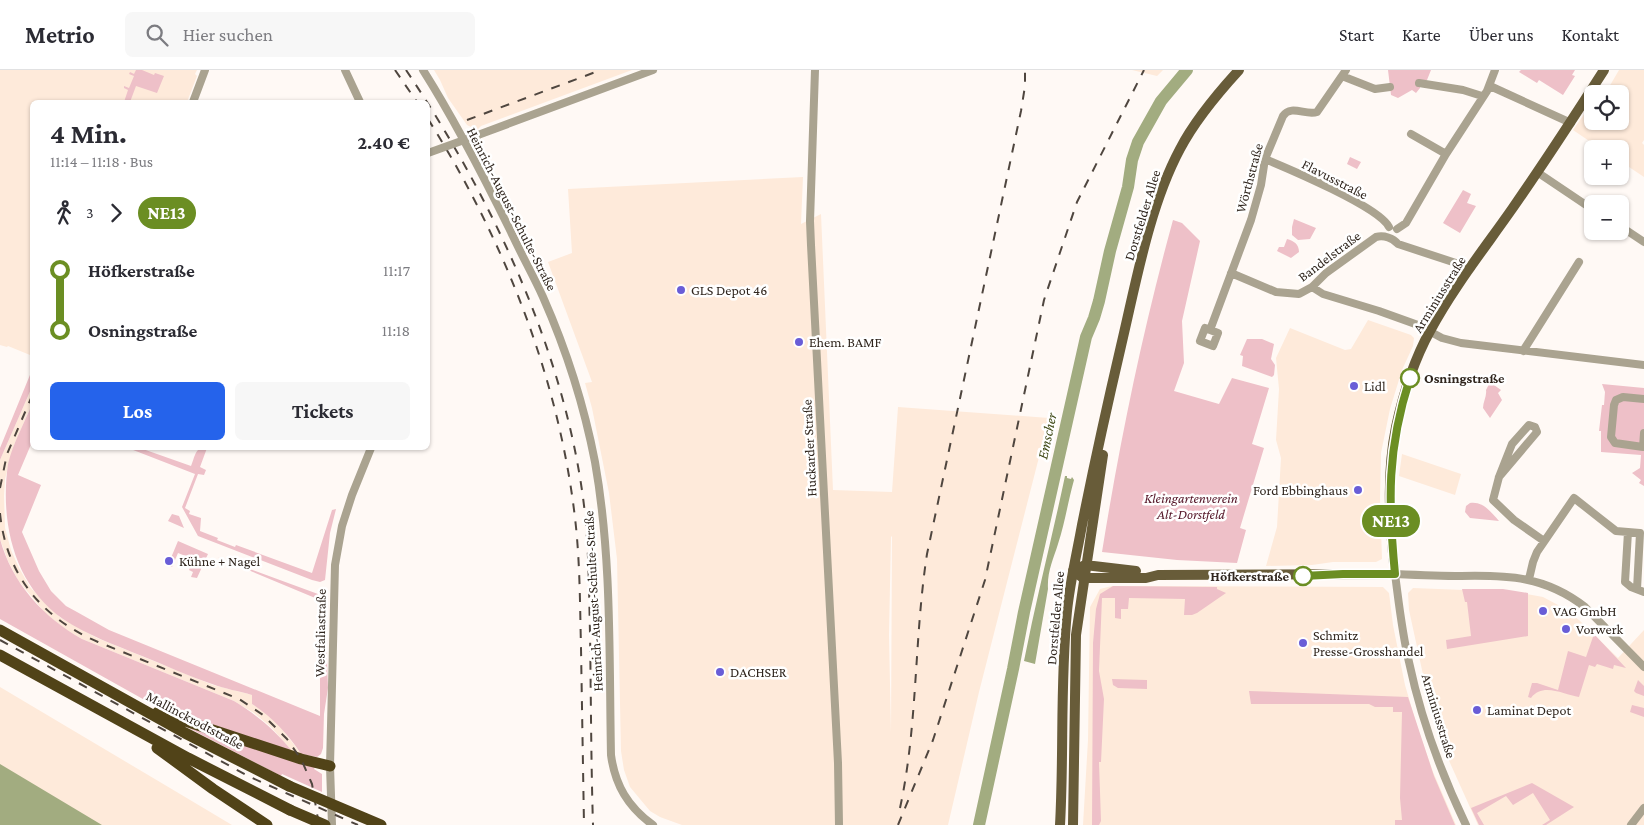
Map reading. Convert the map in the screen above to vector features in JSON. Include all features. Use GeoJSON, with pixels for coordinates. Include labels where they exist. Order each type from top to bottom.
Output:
{"type":"FeatureCollection","features":[{"type":"Feature","properties":{"kind":"highway","name":"Mallinckrodtstraße"},"geometry":{"type":"LineString","coordinates":[[0,630],[237,760],[289,786],[381,825]]}},
{"type":"Feature","properties":{"kind":"highway"},"geometry":{"type":"LineString","coordinates":[[0,655],[219,775],[325,825]]}},
{"type":"Feature","properties":{"kind":"highway"},"geometry":{"type":"LineString","coordinates":[[132,704],[300,759],[330,766]]}},
{"type":"Feature","properties":{"kind":"highway"},"geometry":{"type":"LineString","coordinates":[[121,722],[213,789],[268,825]]}},
{"type":"Feature","properties":{"kind":"main road","name":"Dorstfelder Allee"},"geometry":{"type":"LineString","coordinates":[[1060,825],[1065,640],[1073,570],[1140,265],[1152,218],[1164,184],[1180,149],[1204,112],[1239,70]]}},
{"type":"Feature","properties":{"kind":"main road","name":"Arminiusstraße"},"geometry":{"type":"LineString","coordinates":[[1395,574],[1390,501],[1394,441],[1406,392],[1419,354],[1430,331],[1471,268],[1571,123],[1604,70]]}},
{"type":"Feature","properties":{"kind":"main road","name":"Dorstfelder Allee"},"geometry":{"type":"LineString","coordinates":[[1072,825],[1075,758],[1074,658],[1078,610],[1112,387]]}},
{"type":"Feature","properties":{"kind":"main road"},"geometry":{"type":"LineString","coordinates":[[1073,570],[1086,565],[1148,572],[1158,576]]}},
{"type":"Feature","properties":{"kind":"main road"},"geometry":{"type":"LineString","coordinates":[[1073,570],[1083,578],[1395,574]]}},
{"type":"Feature","properties":{"kind":"street"},"geometry":{"type":"LineString","coordinates":[[194,100],[205,70]]}},
{"type":"Feature","properties":{"kind":"street"},"geometry":{"type":"LineString","coordinates":[[345,70],[359,100]]}},
{"type":"Feature","properties":{"kind":"street","name":"Heinrich-August-Schulte-Straße"},"geometry":{"type":"LineString","coordinates":[[423,70],[469,149],[543,296],[574,381],[586,422],[603,521],[608,584],[611,755],[614,772],[628,802],[640,816],[652,825]]}},
{"type":"Feature","properties":{"kind":"street"},"geometry":{"type":"LineString","coordinates":[[430,152],[653,70]]}},
{"type":"Feature","properties":{"kind":"street","name":"Huckarder Straße"},"geometry":{"type":"LineString","coordinates":[[815,70],[810,221],[838,763],[839,825]]}},
{"type":"Feature","properties":{"kind":"street"},"geometry":{"type":"LineString","coordinates":[[1471,268],[1398,244],[1385,231],[1406,223],[1446,154],[1490,86],[1495,70]]}},
{"type":"Feature","properties":{"kind":"street"},"geometry":{"type":"LineString","coordinates":[[1344,73],[1375,89],[1390,87]]}},
{"type":"Feature","properties":{"kind":"street","name":"Wörthstraße"},"geometry":{"type":"LineString","coordinates":[[1210,330],[1251,220],[1261,185],[1265,159],[1285,112],[1293,110],[1312,114],[1317,112],[1344,73]]}},
{"type":"Feature","properties":{"kind":"street"},"geometry":{"type":"LineString","coordinates":[[1419,83],[1463,90],[1482,96]]}},
{"type":"Feature","properties":{"kind":"street"},"geometry":{"type":"LineString","coordinates":[[1490,86],[1571,123]]}},
{"type":"Feature","properties":{"kind":"street"},"geometry":{"type":"LineString","coordinates":[[1411,134],[1446,154]]}},
{"type":"Feature","properties":{"kind":"street","name":"Flavusstraße"},"geometry":{"type":"LineString","coordinates":[[1265,159],[1349,198],[1384,220],[1393,228]]}},
{"type":"Feature","properties":{"kind":"street"},"geometry":{"type":"LineString","coordinates":[[1538,172],[1584,204]]}},
{"type":"Feature","properties":{"kind":"street"},"geometry":{"type":"LineString","coordinates":[[1390,238],[1398,235],[1393,228]]}},
{"type":"Feature","properties":{"kind":"street"},"geometry":{"type":"LineString","coordinates":[[1629,232],[1644,242]]}},
{"type":"Feature","properties":{"kind":"street","name":"Bandelstraße"},"geometry":{"type":"LineString","coordinates":[[1231,272],[1276,292],[1299,294],[1312,287],[1326,273],[1376,237],[1390,238]]}},
{"type":"Feature","properties":{"kind":"street"},"geometry":{"type":"LineString","coordinates":[[1523,351],[1579,262]]}},
{"type":"Feature","properties":{"kind":"street"},"geometry":{"type":"LineString","coordinates":[[1312,287],[1323,294],[1379,311],[1430,331],[1442,338],[1461,343],[1644,365]]}},
{"type":"Feature","properties":{"kind":"street"},"geometry":{"type":"LineString","coordinates":[[1644,399],[1623,397],[1616,400],[1611,437],[1615,443],[1643,447],[1644,433]]}},
{"type":"Feature","properties":{"kind":"street"},"geometry":{"type":"LineString","coordinates":[[1499,477],[1537,432],[1536,427],[1529,425],[1512,444],[1499,477],[1493,500],[1514,520],[1544,541]]}},
{"type":"Feature","properties":{"kind":"street","name":"Westfaliastraße"},"geometry":{"type":"LineString","coordinates":[[332,825],[330,766],[335,565],[342,526],[352,494],[370,450]]}},
{"type":"Feature","properties":{"kind":"street"},"geometry":{"type":"LineString","coordinates":[[1529,579],[1532,562],[1537,552],[1574,498],[1616,531],[1628,532],[1640,533],[1640,591],[1625,582],[1628,532]]}},
{"type":"Feature","properties":{"kind":"street"},"geometry":{"type":"LineString","coordinates":[[1395,574],[1490,575],[1529,579],[1546,584],[1574,599],[1594,615],[1644,667]]}},
{"type":"Feature","properties":{"kind":"street","name":"Arminiusstraße"},"geometry":{"type":"LineString","coordinates":[[1395,574],[1403,633],[1416,692],[1441,768],[1466,825]]}},
{"type":"Feature","properties":{"kind":"street"},"geometry":{"type":"LineString","coordinates":[[1631,825],[1644,808]]}},
{"type":"Feature","properties":{"kind":"shaded area"},"geometry":{"type":"Polygon","coordinates":[[[0,70],[197,70],[195,74],[197,76],[188,100],[30,100],[30,355],[8,346],[0,345],[0,70]]]}},
{"type":"Feature","properties":{"kind":"shaded area"},"geometry":{"type":"Polygon","coordinates":[[[434,70],[632,70],[481,126],[477,130],[467,125],[448,98],[434,70]]]}},
{"type":"Feature","properties":{"kind":"shaded area"},"geometry":{"type":"Polygon","coordinates":[[[1132,70],[1163,70],[1157,76],[1132,70]]]}},
{"type":"Feature","properties":{"kind":"shaded area"},"geometry":{"type":"Polygon","coordinates":[[[1619,70],[1644,70],[1644,140],[1642,143],[1644,145],[1644,177],[1629,167],[1629,140],[1588,140],[1573,130],[1584,114],[1584,130],[1629,130],[1629,120],[1632,122],[1629,120],[1629,85],[1610,85],[1619,70]]]}},
{"type":"Feature","properties":{"kind":"shaded area"},"geometry":{"type":"Polygon","coordinates":[[[803,177],[801,224],[821,214],[833,490],[892,492],[898,407],[1049,418],[979,692],[948,825],[682,825],[650,811],[630,787],[624,770],[621,751],[617,559],[609,493],[592,408],[585,383],[592,382],[548,262],[572,253],[568,189],[803,177]],[[892,537],[889,635],[891,733],[892,537]]]}},
{"type":"Feature","properties":{"kind":"shaded area"},"geometry":{"type":"Polygon","coordinates":[[[1368,320],[1411,335],[1414,338],[1413,346],[1402,370],[1390,409],[1381,453],[1382,559],[1376,562],[1333,562],[1312,565],[1266,566],[1277,527],[1281,458],[1276,440],[1279,389],[1276,358],[1290,328],[1345,350],[1351,349],[1368,320]]]}},
{"type":"Feature","properties":{"kind":"shaded area"},"geometry":{"type":"Polygon","coordinates":[[[30,392],[30,409],[14,445],[5,479],[4,496],[5,528],[11,550],[30,587],[61,618],[97,638],[213,685],[253,695],[252,704],[265,712],[280,726],[301,754],[292,751],[271,727],[254,713],[234,701],[82,639],[68,631],[45,613],[18,580],[8,561],[0,539],[0,460],[30,392]]]}},
{"type":"Feature","properties":{"kind":"shaded area"},"geometry":{"type":"Polygon","coordinates":[[[1402,454],[1461,474],[1455,495],[1399,476],[1402,454]]]}},
{"type":"Feature","properties":{"kind":"shaded area"},"geometry":{"type":"Polygon","coordinates":[[[1065,476],[1071,479],[1072,477],[1074,480],[1063,528],[1049,572],[1048,589],[1035,664],[1024,661],[1065,476]]]}},
{"type":"Feature","properties":{"kind":"shaded area"},"geometry":{"type":"Polygon","coordinates":[[[1112,586],[1383,587],[1389,593],[1393,625],[1405,685],[1417,726],[1433,772],[1456,825],[1083,825],[1088,740],[1090,607],[1100,589],[1112,586]]]}},
{"type":"Feature","properties":{"kind":"shaded area"},"geometry":{"type":"Polygon","coordinates":[[[1413,588],[1515,592],[1543,597],[1579,620],[1618,658],[1644,630],[1644,825],[1478,825],[1446,754],[1427,693],[1409,610],[1408,593],[1413,588]]]}},
{"type":"Feature","properties":{"kind":"shaded area"},"geometry":{"type":"Polygon","coordinates":[[[0,687],[170,788],[232,825],[0,825],[0,687]]]}},
{"type":"Feature","properties":{"kind":"shaded area"},"geometry":{"type":"Polygon","coordinates":[[[0,764],[102,825],[0,825],[0,764]]]}},
{"type":"Feature","properties":{"kind":"green space"},"geometry":{"type":"Polygon","coordinates":[[[136,70],[142,70],[154,75],[155,73],[164,76],[157,93],[136,86],[131,100],[125,100],[128,90],[124,86],[129,88],[134,76],[129,74],[130,72],[134,74],[136,70]]]}},
{"type":"Feature","properties":{"kind":"green space"},"geometry":{"type":"Polygon","coordinates":[[[1388,70],[1431,70],[1427,80],[1420,80],[1420,88],[1416,93],[1412,90],[1398,98],[1391,95],[1388,70]]]}},
{"type":"Feature","properties":{"kind":"green space"},"geometry":{"type":"Polygon","coordinates":[[[1521,70],[1575,70],[1572,75],[1575,76],[1563,95],[1539,80],[1537,83],[1519,72],[1521,70]]]}},
{"type":"Feature","properties":{"kind":"green space"},"geometry":{"type":"Polygon","coordinates":[[[1350,157],[1361,162],[1357,169],[1347,164],[1350,157]]]}},
{"type":"Feature","properties":{"kind":"green space"},"geometry":{"type":"Polygon","coordinates":[[[1463,190],[1471,194],[1467,203],[1476,206],[1460,233],[1443,223],[1463,190]]]}},
{"type":"Feature","properties":{"kind":"green space"},"geometry":{"type":"Polygon","coordinates":[[[1294,219],[1316,228],[1310,239],[1298,240],[1292,235],[1294,219]]]}},
{"type":"Feature","properties":{"kind":"green space","name":"Kleingartenverein Alt-Dorstfeld"},"geometry":{"type":"Polygon","coordinates":[[[1173,220],[1182,223],[1200,241],[1182,321],[1184,363],[1174,391],[1219,404],[1232,378],[1269,388],[1252,444],[1264,448],[1240,528],[1246,530],[1237,563],[1177,560],[1102,552],[1116,468],[1133,385],[1173,220]]]}},
{"type":"Feature","properties":{"kind":"green space"},"geometry":{"type":"Polygon","coordinates":[[[1287,239],[1296,243],[1299,249],[1299,252],[1291,258],[1277,251],[1279,247],[1284,247],[1287,239]]]}},
{"type":"Feature","properties":{"kind":"green space"},"geometry":{"type":"Polygon","coordinates":[[[1247,339],[1262,339],[1274,344],[1271,359],[1275,365],[1272,377],[1242,366],[1243,356],[1240,355],[1247,339]]]}},
{"type":"Feature","properties":{"kind":"green space"},"geometry":{"type":"Polygon","coordinates":[[[30,375],[30,392],[0,460],[0,448],[30,375]]]}},
{"type":"Feature","properties":{"kind":"green space"},"geometry":{"type":"Polygon","coordinates":[[[1489,384],[1501,390],[1498,393],[1502,400],[1490,418],[1483,408],[1489,384]]]}},
{"type":"Feature","properties":{"kind":"green space"},"geometry":{"type":"Polygon","coordinates":[[[1602,384],[1644,388],[1644,486],[1639,483],[1641,480],[1632,473],[1640,468],[1641,455],[1601,452],[1601,431],[1599,431],[1605,392],[1602,384]]]}},
{"type":"Feature","properties":{"kind":"green space"},"geometry":{"type":"Polygon","coordinates":[[[30,409],[30,447],[18,475],[41,485],[22,532],[39,571],[51,591],[66,606],[109,630],[320,716],[320,600],[217,557],[318,594],[317,597],[320,598],[321,596],[325,599],[328,688],[321,754],[317,757],[301,754],[279,726],[252,704],[252,695],[203,681],[111,644],[72,625],[46,605],[32,588],[22,570],[14,550],[9,529],[6,486],[8,464],[30,409]]]}},
{"type":"Feature","properties":{"kind":"green space"},"geometry":{"type":"Polygon","coordinates":[[[133,450],[146,450],[191,466],[198,450],[206,450],[200,467],[206,470],[204,475],[198,474],[185,508],[190,511],[189,514],[201,518],[200,531],[235,547],[236,545],[312,573],[332,510],[336,509],[330,533],[325,580],[320,582],[312,580],[198,536],[182,507],[195,474],[133,450]]]}},
{"type":"Feature","properties":{"kind":"green space"},"geometry":{"type":"Polygon","coordinates":[[[1470,503],[1483,505],[1499,521],[1470,518],[1465,512],[1466,506],[1470,503]]]}},
{"type":"Feature","properties":{"kind":"green space"},"geometry":{"type":"Polygon","coordinates":[[[172,514],[179,516],[184,528],[168,521],[172,514]]]}},
{"type":"Feature","properties":{"kind":"green space"},"geometry":{"type":"Polygon","coordinates":[[[0,539],[12,570],[21,584],[54,620],[82,639],[234,701],[265,723],[292,751],[173,713],[150,703],[0,619],[0,539]]]}},
{"type":"Feature","properties":{"kind":"green space"},"geometry":{"type":"Polygon","coordinates":[[[178,541],[208,554],[197,578],[191,577],[193,572],[189,570],[193,559],[178,553],[172,567],[168,565],[178,541]]]}},
{"type":"Feature","properties":{"kind":"green space"},"geometry":{"type":"Polygon","coordinates":[[[1113,586],[1217,587],[1217,589],[1226,593],[1192,615],[1184,615],[1185,599],[1129,598],[1128,609],[1121,609],[1121,619],[1115,618],[1115,598],[1102,598],[1099,671],[1104,699],[1101,762],[1099,762],[1101,821],[1099,825],[1092,825],[1093,643],[1096,609],[1100,594],[1113,586]]]}},
{"type":"Feature","properties":{"kind":"green space"},"geometry":{"type":"Polygon","coordinates":[[[1462,589],[1503,589],[1528,593],[1528,636],[1447,649],[1446,640],[1471,636],[1467,602],[1465,602],[1462,589]]]}},
{"type":"Feature","properties":{"kind":"green space"},"geometry":{"type":"Polygon","coordinates":[[[1594,634],[1626,668],[1614,665],[1613,669],[1597,664],[1595,667],[1589,665],[1579,697],[1548,690],[1536,693],[1531,698],[1528,697],[1532,683],[1558,690],[1568,651],[1586,657],[1594,634]]]}},
{"type":"Feature","properties":{"kind":"green space"},"geometry":{"type":"Polygon","coordinates":[[[1112,679],[1147,680],[1147,689],[1118,688],[1113,685],[1112,679]]]}},
{"type":"Feature","properties":{"kind":"green space"},"geometry":{"type":"Polygon","coordinates":[[[1638,680],[1644,686],[1644,696],[1634,691],[1638,680]]]}},
{"type":"Feature","properties":{"kind":"green space"},"geometry":{"type":"Polygon","coordinates":[[[1249,691],[1408,697],[1434,776],[1455,825],[1395,825],[1395,820],[1402,820],[1400,798],[1402,712],[1393,712],[1393,707],[1375,707],[1369,704],[1251,704],[1249,691]]]}},
{"type":"Feature","properties":{"kind":"green space"},"geometry":{"type":"Polygon","coordinates":[[[1632,705],[1644,708],[1644,717],[1630,712],[1632,705]]]}},
{"type":"Feature","properties":{"kind":"green space"},"geometry":{"type":"Polygon","coordinates":[[[179,723],[315,767],[314,769],[322,774],[322,792],[282,774],[281,776],[179,723]]]}},
{"type":"Feature","properties":{"kind":"green space"},"geometry":{"type":"Polygon","coordinates":[[[1532,783],[1574,807],[1546,825],[1542,825],[1550,820],[1533,793],[1513,805],[1506,796],[1477,813],[1484,825],[1479,825],[1471,808],[1532,783]]]}},
{"type":"Feature","properties":{"kind":"waterway","name":"Emscher"},"geometry":{"type":"LineString","coordinates":[[979,825],[1024,612],[1086,337],[1099,301],[1110,251],[1128,187],[1132,160],[1138,142],[1161,101],[1187,70]]}},
{"type":"Feature","properties":{"kind":"railway"},"geometry":{"type":"LineString","coordinates":[[395,70],[416,100]]}},
{"type":"Feature","properties":{"kind":"railway"},"geometry":{"type":"LineString","coordinates":[[406,70],[425,100]]}},
{"type":"Feature","properties":{"kind":"railway"},"geometry":{"type":"LineString","coordinates":[[467,120],[601,70]]}},
{"type":"Feature","properties":{"kind":"railway"},"geometry":{"type":"LineString","coordinates":[[900,808],[910,745],[927,554],[1021,111],[1025,86],[1025,70]]}},
{"type":"Feature","properties":{"kind":"railway"},"geometry":{"type":"LineString","coordinates":[[898,825],[933,740],[985,580],[1044,300],[1077,202],[1144,70]]}},
{"type":"Feature","properties":{"kind":"railway"},"geometry":{"type":"LineString","coordinates":[[430,108],[468,172],[522,282],[544,339],[562,397],[576,455],[585,514],[588,559],[593,825]]}},
{"type":"Feature","properties":{"kind":"railway"},"geometry":{"type":"LineString","coordinates":[[430,122],[482,214],[505,264],[543,367],[557,420],[568,473],[576,527],[580,617],[584,825]]}},
{"type":"Feature","properties":{"kind":"railway"},"geometry":{"type":"LineString","coordinates":[[0,488],[7,454],[30,401]]}},
{"type":"Feature","properties":{"kind":"railway"},"geometry":{"type":"LineString","coordinates":[[0,513],[10,556],[19,575],[30,592],[60,620],[98,642],[239,699],[263,715],[287,739],[301,759],[312,784],[319,825]]}},
{"type":"Feature","properties":{"kind":"railway"},"geometry":{"type":"LineString","coordinates":[[0,640],[250,777],[358,825]]}},
{"type":"Feature","properties":{"kind":"bus line","name":"NE13"},"geometry":{"type":"LineString","coordinates":[[1303,576],[1395,574],[1390,512],[1391,464],[1396,427],[1410,378]]}},
{"type":"Feature","properties":{"kind":"place","name":"GLS Depot 46"},"geometry":{"type":"Point","coordinates":[681,290]}},
{"type":"Feature","properties":{"kind":"place","name":"Ehem. BAMF"},"geometry":{"type":"Point","coordinates":[799,342]}},
{"type":"Feature","properties":{"kind":"place","name":"Osningstraße"},"geometry":{"type":"Point","coordinates":[1410,378]}},
{"type":"Feature","properties":{"kind":"place","name":"Lidl"},"geometry":{"type":"Point","coordinates":[1354,386]}},
{"type":"Feature","properties":{"kind":"place","name":"Ford Ebbinghaus"},"geometry":{"type":"Point","coordinates":[1358,490]}},
{"type":"Feature","properties":{"kind":"place","name":"Kühne + Nagel"},"geometry":{"type":"Point","coordinates":[169,561]}},
{"type":"Feature","properties":{"kind":"place","name":"Höfkerstraße"},"geometry":{"type":"Point","coordinates":[1303,576]}},
{"type":"Feature","properties":{"kind":"place","name":"VAG GmbH"},"geometry":{"type":"Point","coordinates":[1543,611]}},
{"type":"Feature","properties":{"kind":"place","name":"Vorwerk"},"geometry":{"type":"Point","coordinates":[1566,629]}},
{"type":"Feature","properties":{"kind":"place","name":"Schmitz Presse-Grosshandel"},"geometry":{"type":"Point","coordinates":[1303,643]}},
{"type":"Feature","properties":{"kind":"place","name":"DACHSER"},"geometry":{"type":"Point","coordinates":[720,672]}},
{"type":"Feature","properties":{"kind":"place","name":"Laminat Depot"},"geometry":{"type":"Point","coordinates":[1477,710]}}]}
